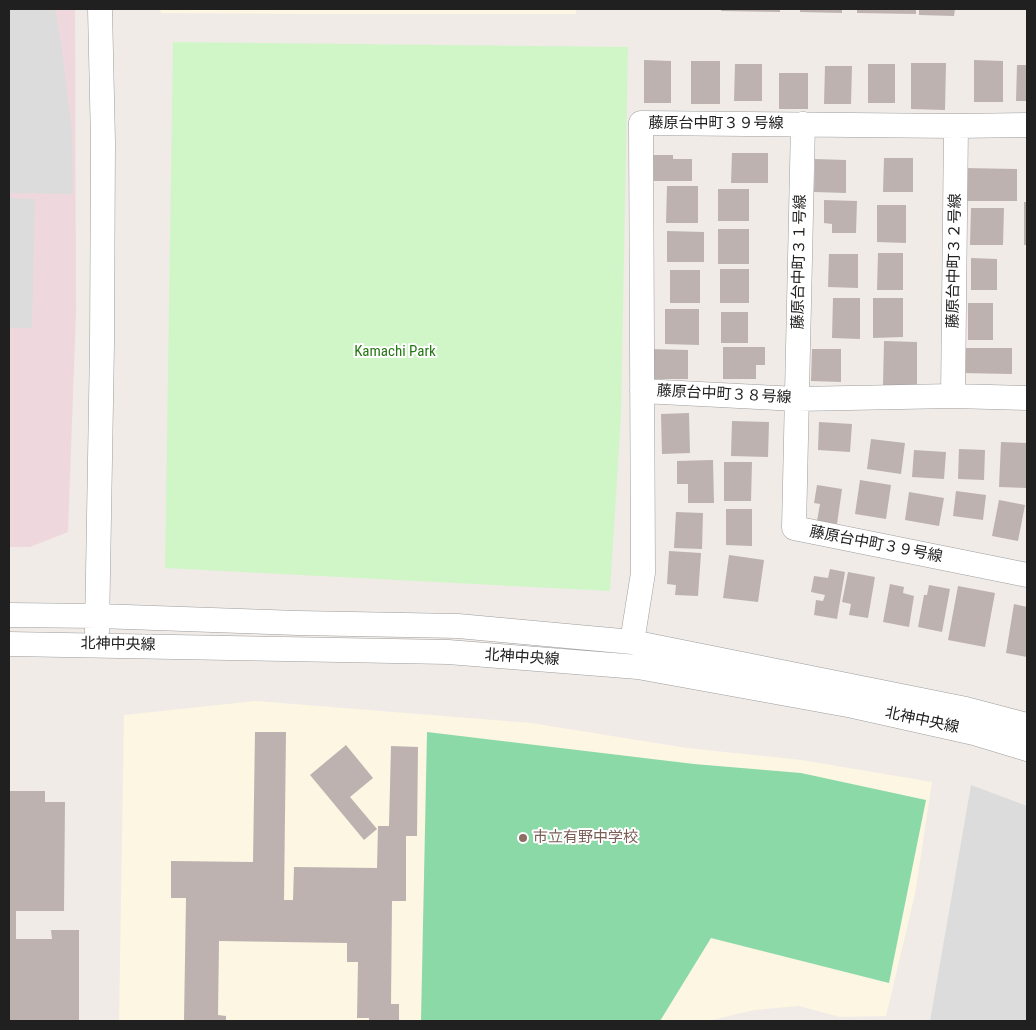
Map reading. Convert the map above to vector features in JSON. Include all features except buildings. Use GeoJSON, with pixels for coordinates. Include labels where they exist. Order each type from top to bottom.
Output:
{"type":"FeatureCollection","features":[{"type":"Feature","properties":{"kind":"street"},"geometry":{"type":"LineString","coordinates":[[96,645],[98,616],[103,152],[100,9]]}},
{"type":"Feature","properties":{"kind":"street","name":"藤原台中町３９号線"},"geometry":{"type":"LineString","coordinates":[[642,391],[642,123],[1027,125]]}},
{"type":"Feature","properties":{"kind":"street","name":"藤原台中町３１号線"},"geometry":{"type":"LineString","coordinates":[[797,399],[803,124]]}},
{"type":"Feature","properties":{"kind":"street","name":"藤原台中町３２号線"},"geometry":{"type":"LineString","coordinates":[[953,396],[956,126]]}},
{"type":"Feature","properties":{"kind":"street","name":"藤原台中町３８号線"},"geometry":{"type":"LineString","coordinates":[[632,642],[643,573],[642,391],[797,399],[953,396],[1027,398]]}},
{"type":"Feature","properties":{"kind":"street","name":"藤原台中町３９号線"},"geometry":{"type":"LineString","coordinates":[[797,399],[794,528],[1027,575]]}},
{"type":"Feature","properties":{"kind":"street","name":"北神中央線"},"geometry":{"type":"LineString","coordinates":[[9,615],[458,626],[632,642],[966,709],[1027,725]]}},
{"type":"Feature","properties":{"kind":"street","name":"北神中央線"},"geometry":{"type":"LineString","coordinates":[[9,644],[448,652],[638,667],[854,706],[974,732],[1027,749]]}},
{"type":"Feature","properties":{"kind":"shaded area"},"geometry":{"type":"Polygon","coordinates":[[[9,9],[75,9],[76,312],[68,532],[30,547],[9,547],[9,9]]]}},
{"type":"Feature","properties":{"kind":"shaded area"},"geometry":{"type":"Polygon","coordinates":[[[9,9],[55,9],[72,132],[73,194],[9,193],[9,9]]]}},
{"type":"Feature","properties":{"kind":"shaded area"},"geometry":{"type":"Polygon","coordinates":[[[160,9],[576,9],[576,14],[161,13],[160,9]]]}},
{"type":"Feature","properties":{"kind":"shaded area"},"geometry":{"type":"Polygon","coordinates":[[[9,198],[35,199],[32,328],[9,328],[9,198]]]}},
{"type":"Feature","properties":{"kind":"shaded area","name":"市立有野中学校"},"geometry":{"type":"Polygon","coordinates":[[[256,701],[531,723],[687,748],[801,760],[932,782],[915,894],[886,1016],[840,1017],[799,1006],[754,1010],[708,1021],[119,1021],[124,715],[256,701]]]}},
{"type":"Feature","properties":{"kind":"shaded area"},"geometry":{"type":"Polygon","coordinates":[[[971,785],[1027,806],[1027,1021],[930,1021],[971,785]]]}},
{"type":"Feature","properties":{"kind":"green space","name":"Kamachi Park"},"geometry":{"type":"Polygon","coordinates":[[[173,42],[628,47],[621,416],[610,591],[165,568],[173,42]]]}},
{"type":"Feature","properties":{"kind":"green space"},"geometry":{"type":"Polygon","coordinates":[[[427,732],[694,764],[801,773],[926,800],[889,983],[711,938],[660,1021],[421,1021],[427,732]]]}},
{"type":"Feature","properties":{"kind":"place","name":"市立有野中学校"},"geometry":{"type":"Point","coordinates":[523,838]}}]}
